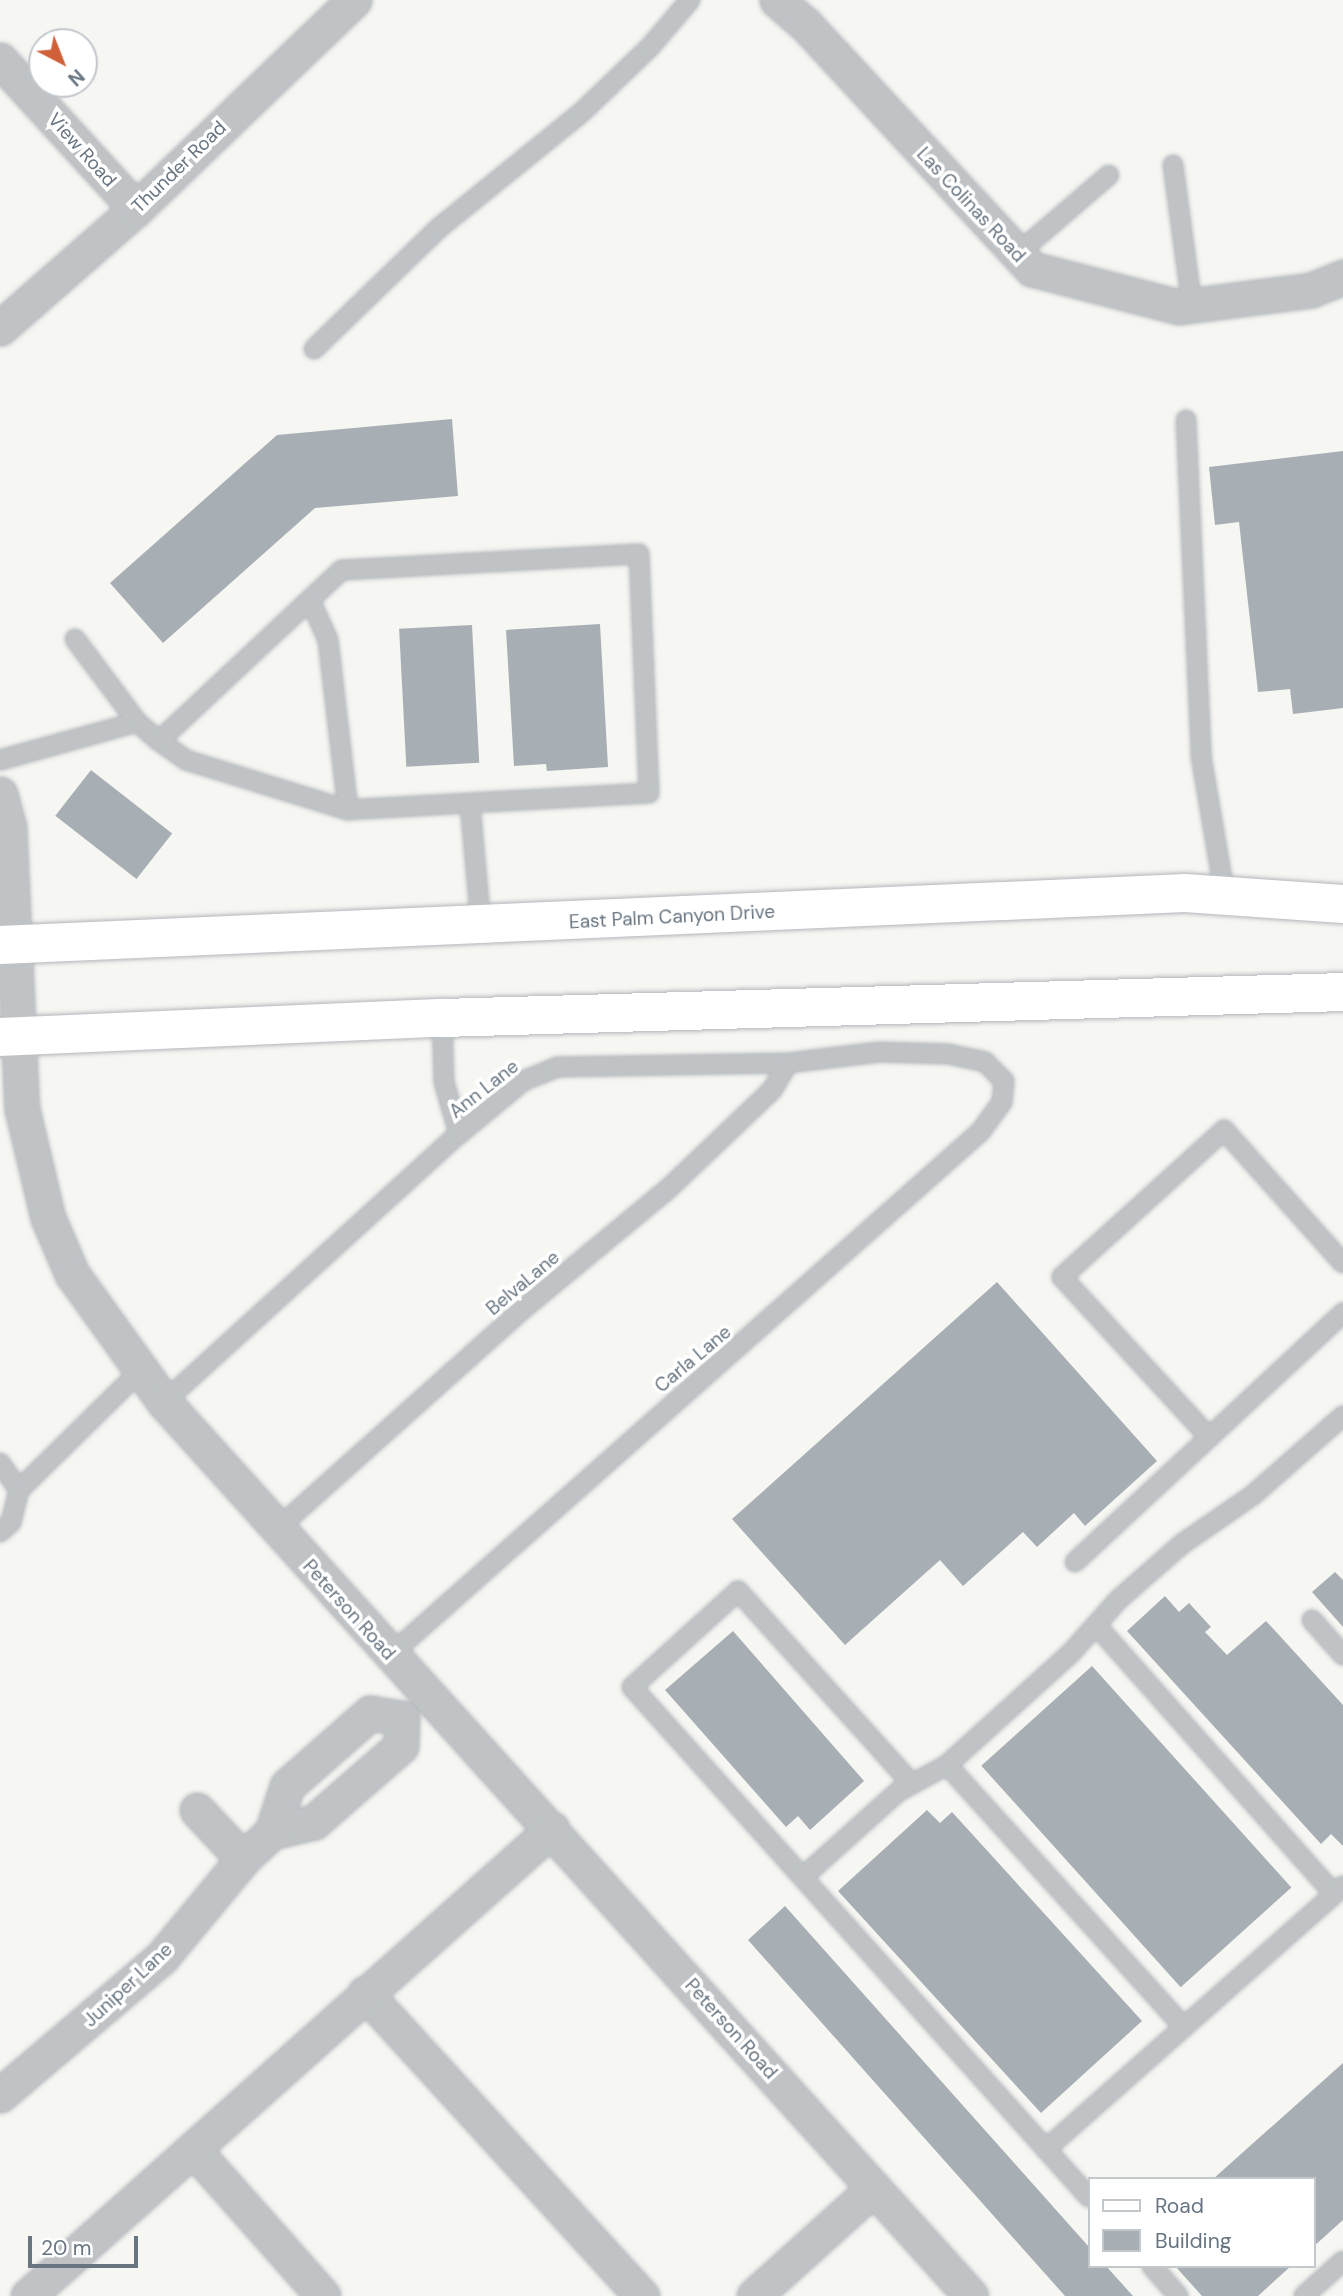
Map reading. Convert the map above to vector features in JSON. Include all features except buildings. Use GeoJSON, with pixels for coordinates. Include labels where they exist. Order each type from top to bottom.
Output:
{"type":"FeatureCollection","features":[{"type":"Feature","properties":{"kind":"main road","name":"East Palm Canyon Drive"},"geometry":{"type":"LineString","coordinates":[[6,944],[481,926],[1171,893],[1343,904]]}},
{"type":"Feature","properties":{"kind":"main road"},"geometry":{"type":"LineString","coordinates":[[9,1037],[442,1018],[1343,992]]}},
{"type":"Feature","properties":{"kind":"street","name":"Thunder Road"},"geometry":{"type":"LineString","coordinates":[[0,328],[136,209],[354,0]]}},
{"type":"Feature","properties":{"kind":"street","name":"Las Colinas Road"},"geometry":{"type":"LineString","coordinates":[[777,0],[805,24],[1032,269],[1180,307],[1311,290],[1343,277]]}},
{"type":"Feature","properties":{"kind":"street","name":"View Road"},"geometry":{"type":"LineString","coordinates":[[0,60],[136,209]]}},
{"type":"Feature","properties":{"kind":"street","name":"Peterson Road"},"geometry":{"type":"LineString","coordinates":[[0,794],[4,828],[9,1037],[22,1109],[48,1218],[72,1274],[139,1372],[164,1402],[426,1697],[552,1829],[971,2296]]}},
{"type":"Feature","properties":{"kind":"street"},"geometry":{"type":"LineString","coordinates":[[272,1832],[287,1786],[370,1713],[401,1717],[426,1697]]}},
{"type":"Feature","properties":{"kind":"street"},"geometry":{"type":"LineString","coordinates":[[272,1832],[314,1822],[401,1746],[401,1717]]}},
{"type":"Feature","properties":{"kind":"street"},"geometry":{"type":"LineString","coordinates":[[197,1810],[243,1859]]}},
{"type":"Feature","properties":{"kind":"street"},"geometry":{"type":"LineString","coordinates":[[28,2296],[552,1829]]}},
{"type":"Feature","properties":{"kind":"street","name":"Juniper Lane"},"geometry":{"type":"LineString","coordinates":[[0,2095],[162,1957],[243,1859],[272,1832]]}},
{"type":"Feature","properties":{"kind":"street"},"geometry":{"type":"LineString","coordinates":[[365,1993],[642,2296]]}},
{"type":"Feature","properties":{"kind":"street"},"geometry":{"type":"LineString","coordinates":[[193,2149],[323,2296]]}},
{"type":"Feature","properties":{"kind":"street"},"geometry":{"type":"LineString","coordinates":[[754,2296],[874,2188]]}},
{"type":"Feature","properties":{"kind":"lane"},"geometry":{"type":"LineString","coordinates":[[314,349],[440,227],[580,113],[650,47],[690,0]]}},
{"type":"Feature","properties":{"kind":"lane"},"geometry":{"type":"LineString","coordinates":[[1173,165],[1192,306]]}},
{"type":"Feature","properties":{"kind":"lane"},"geometry":{"type":"LineString","coordinates":[[1017,254],[1109,175]]}},
{"type":"Feature","properties":{"kind":"lane"},"geometry":{"type":"LineString","coordinates":[[1186,420],[1201,756],[1225,896]]}},
{"type":"Feature","properties":{"kind":"lane"},"geometry":{"type":"LineString","coordinates":[[75,639],[137,722],[159,741],[186,760],[348,810],[649,793],[639,554],[342,570],[159,741]]}},
{"type":"Feature","properties":{"kind":"lane"},"geometry":{"type":"LineString","coordinates":[[311,601],[328,640],[348,810]]}},
{"type":"Feature","properties":{"kind":"lane"},"geometry":{"type":"LineString","coordinates":[[0,760],[137,722]]}},
{"type":"Feature","properties":{"kind":"lane"},"geometry":{"type":"LineString","coordinates":[[470,804],[481,926]]}},
{"type":"Feature","properties":{"kind":"lane"},"geometry":{"type":"LineString","coordinates":[[442,1018],[444,1082],[459,1134]]}},
{"type":"Feature","properties":{"kind":"lane","name":"Ann Lane"},"geometry":{"type":"LineString","coordinates":[[164,1402],[459,1134],[523,1081],[557,1067],[788,1063],[879,1052],[948,1054],[985,1062],[1004,1081]]}},
{"type":"Feature","properties":{"kind":"lane","name":"BelvaLane"},"geometry":{"type":"LineString","coordinates":[[277,1529],[529,1304],[668,1189],[772,1090],[788,1063]]}},
{"type":"Feature","properties":{"kind":"lane","name":"Carla Lane"},"geometry":{"type":"LineString","coordinates":[[389,1656],[980,1132],[1002,1102],[1004,1081]]}},
{"type":"Feature","properties":{"kind":"lane"},"geometry":{"type":"LineString","coordinates":[[1208,1436],[1062,1277],[1224,1130],[1343,1264]]}},
{"type":"Feature","properties":{"kind":"lane"},"geometry":{"type":"LineString","coordinates":[[1075,1562],[1343,1313]]}},
{"type":"Feature","properties":{"kind":"lane"},"geometry":{"type":"LineString","coordinates":[[0,1532],[11,1522],[19,1490],[139,1372]]}},
{"type":"Feature","properties":{"kind":"lane"},"geometry":{"type":"LineString","coordinates":[[803,1877],[912,1784],[947,1765],[1071,1653],[1096,1625],[1182,1544],[1253,1495],[1343,1416]]}},
{"type":"Feature","properties":{"kind":"lane"},"geometry":{"type":"LineString","coordinates":[[0,1463],[19,1490]]}},
{"type":"Feature","properties":{"kind":"lane"},"geometry":{"type":"LineString","coordinates":[[912,1784],[738,1591],[632,1687],[1088,2196]]}},
{"type":"Feature","properties":{"kind":"lane"},"geometry":{"type":"LineString","coordinates":[[1312,1620],[1343,1655]]}},
{"type":"Feature","properties":{"kind":"lane"},"geometry":{"type":"LineString","coordinates":[[1046,2149],[1339,1890],[1096,1625]]}},
{"type":"Feature","properties":{"kind":"lane"},"geometry":{"type":"LineString","coordinates":[[947,1765],[1184,2027]]}},
{"type":"Feature","properties":{"kind":"lane"},"geometry":{"type":"LineString","coordinates":[[1304,2296],[1343,2261]]}},
{"type":"Feature","properties":{"kind":"lane"},"geometry":{"type":"LineString","coordinates":[[1154,2268],[1178,2296]]}}]}
